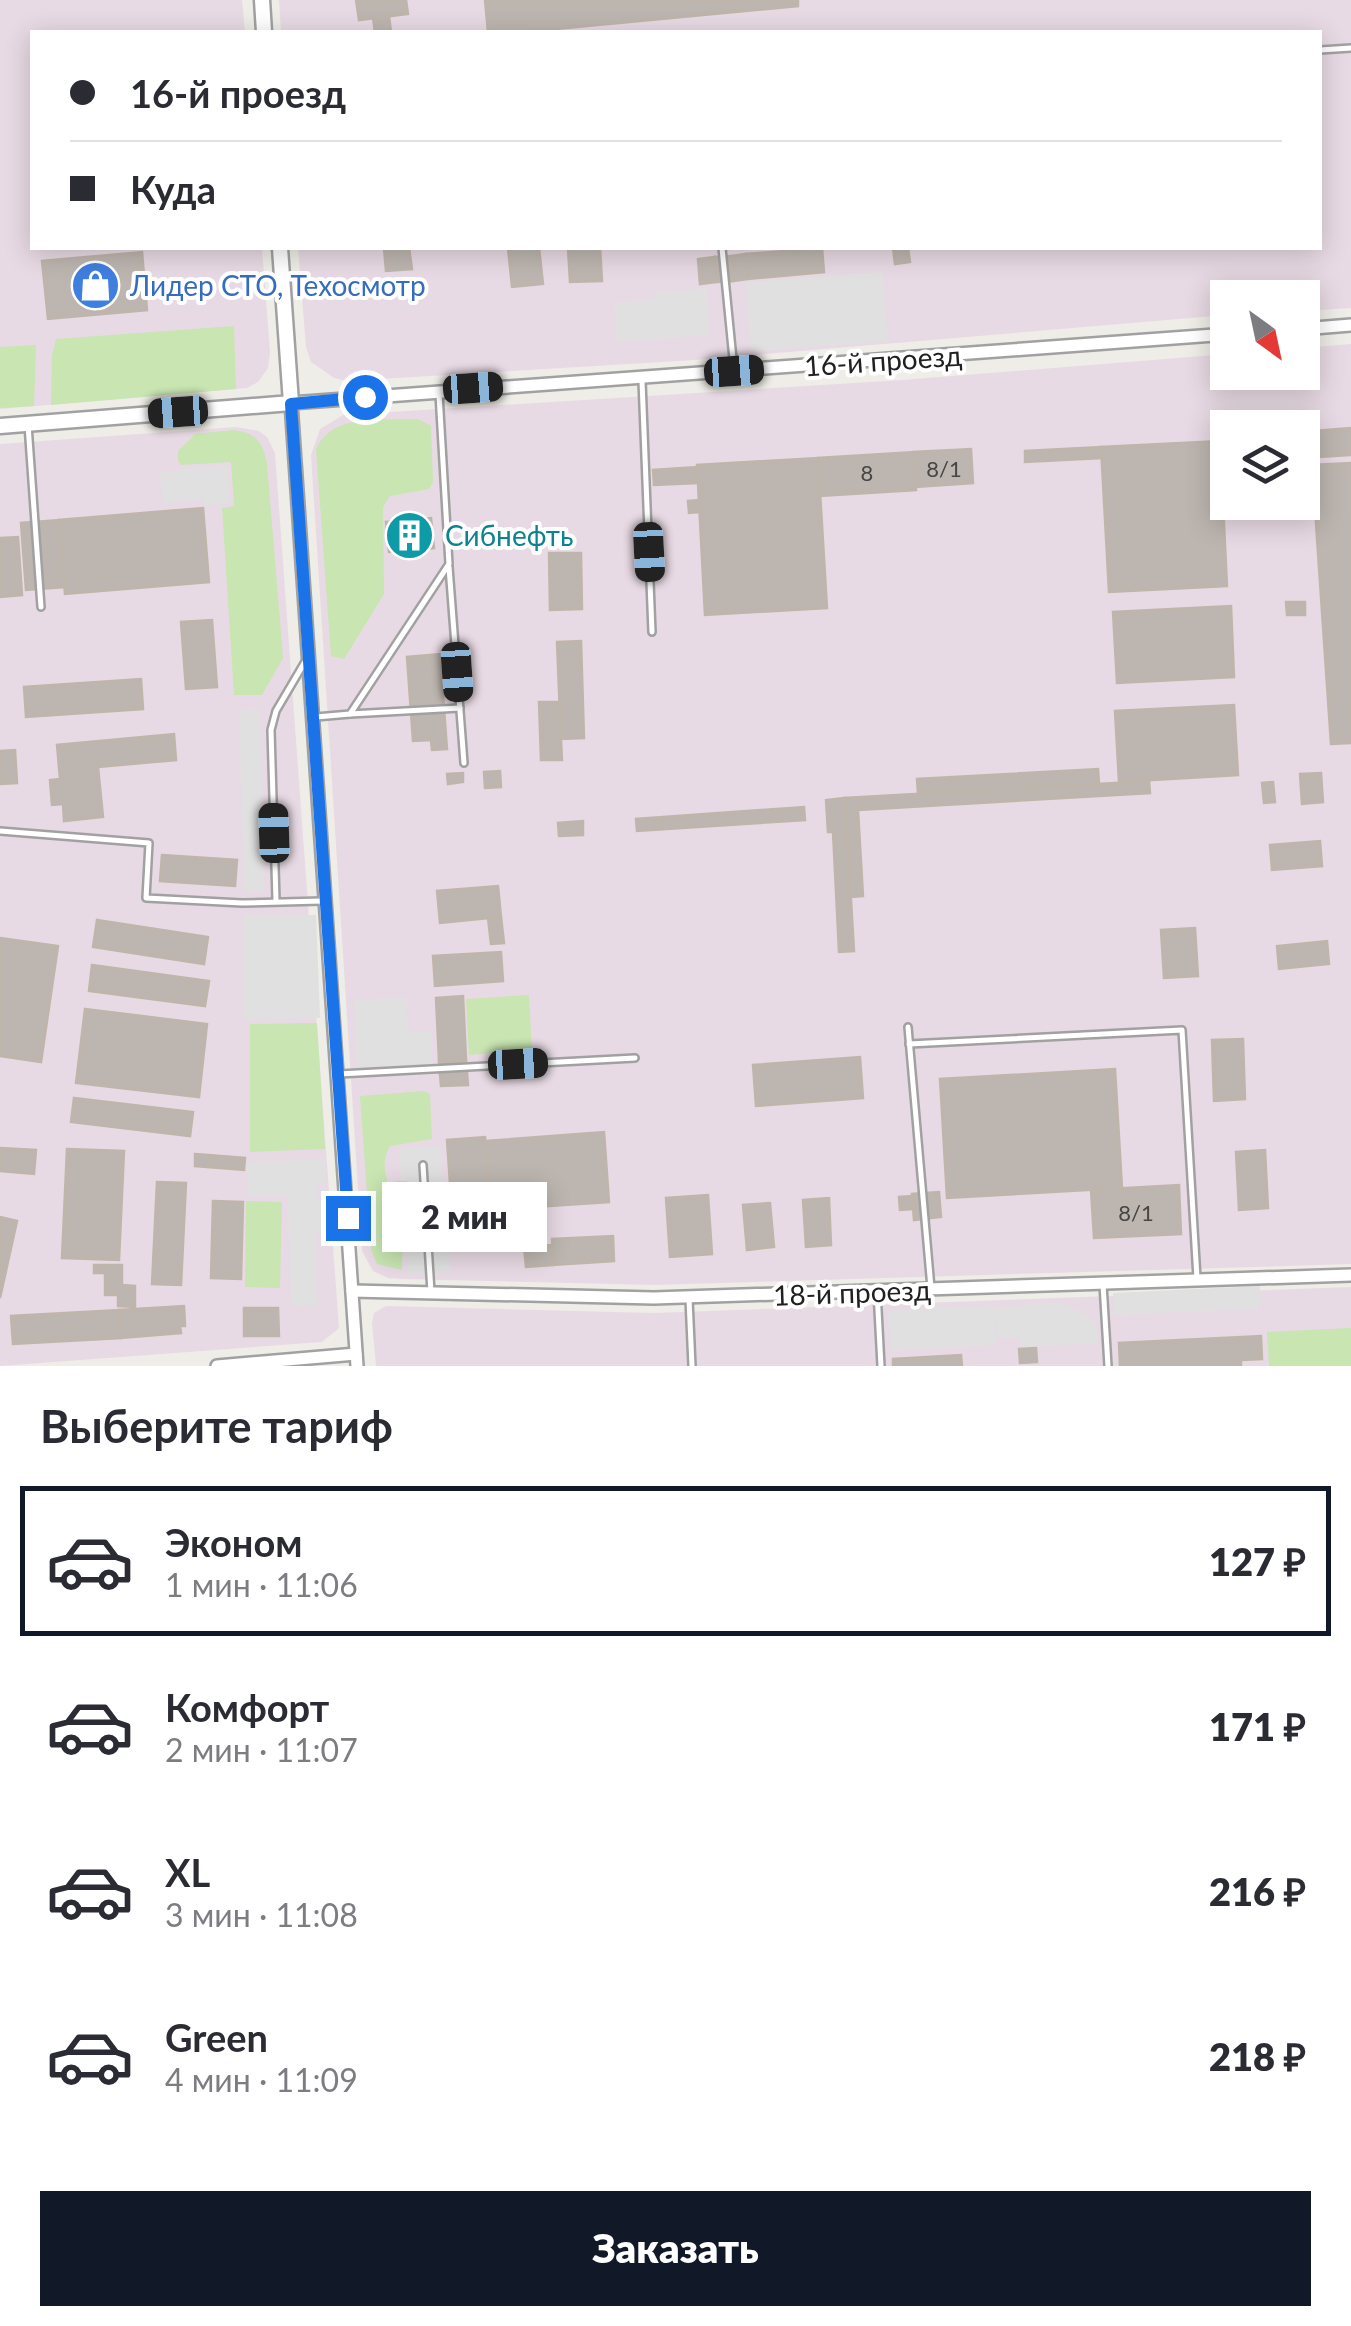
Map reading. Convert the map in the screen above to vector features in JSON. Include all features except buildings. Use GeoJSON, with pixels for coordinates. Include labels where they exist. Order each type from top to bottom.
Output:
{"type":"FeatureCollection","features":[{"type":"Feature","properties":{"kind":"street"},"geometry":{"type":"LineString","coordinates":[[262,0],[264,30]]}},
{"type":"Feature","properties":{"kind":"street"},"geometry":{"type":"LineString","coordinates":[[217,1366],[356,1360],[280,250]]}},
{"type":"Feature","properties":{"kind":"street"},"geometry":{"type":"LineString","coordinates":[[1320,328],[1351,325]]}},
{"type":"Feature","properties":{"kind":"street","name":"16-й проезд"},"geometry":{"type":"LineString","coordinates":[[0,426],[439,390],[1210,335]]}},
{"type":"Feature","properties":{"kind":"street","name":"18-й проезд"},"geometry":{"type":"LineString","coordinates":[[352,1291],[689,1297],[1351,1275]]}},
{"type":"Feature","properties":{"kind":"lane"},"geometry":{"type":"LineString","coordinates":[[1322,50],[1351,48]]}},
{"type":"Feature","properties":{"kind":"lane"},"geometry":{"type":"LineString","coordinates":[[722,250],[734,371]]}},
{"type":"Feature","properties":{"kind":"lane"},"geometry":{"type":"LineString","coordinates":[[642,378],[652,632]]}},
{"type":"Feature","properties":{"kind":"lane"},"geometry":{"type":"LineString","coordinates":[[439,390],[464,763]]}},
{"type":"Feature","properties":{"kind":"lane"},"geometry":{"type":"LineString","coordinates":[[28,424],[41,607]]}},
{"type":"Feature","properties":{"kind":"lane"},"geometry":{"type":"LineString","coordinates":[[350,714],[448,564]]}},
{"type":"Feature","properties":{"kind":"lane"},"geometry":{"type":"LineString","coordinates":[[276,902],[272,730],[276,711],[310,653]]}},
{"type":"Feature","properties":{"kind":"lane"},"geometry":{"type":"LineString","coordinates":[[313,717],[460,708]]}},
{"type":"Feature","properties":{"kind":"lane"},"geometry":{"type":"LineString","coordinates":[[0,831],[149,844],[146,898],[325,900]]}},
{"type":"Feature","properties":{"kind":"lane"},"geometry":{"type":"LineString","coordinates":[[908,1027],[931,1289]]}},
{"type":"Feature","properties":{"kind":"lane"},"geometry":{"type":"LineString","coordinates":[[909,1044],[1182,1030],[1197,1280]]}},
{"type":"Feature","properties":{"kind":"lane"},"geometry":{"type":"LineString","coordinates":[[336,1074],[635,1058]]}},
{"type":"Feature","properties":{"kind":"lane"},"geometry":{"type":"LineString","coordinates":[[423,1165],[432,1294]]}},
{"type":"Feature","properties":{"kind":"lane"},"geometry":{"type":"LineString","coordinates":[[1102,1284],[1108,1366]]}},
{"type":"Feature","properties":{"kind":"lane"},"geometry":{"type":"LineString","coordinates":[[877,1291],[882,1366]]}},
{"type":"Feature","properties":{"kind":"lane"},"geometry":{"type":"LineString","coordinates":[[689,1297],[692,1366]]}},
{"type":"Feature","properties":{"kind":"shaded area"},"geometry":{"type":"Polygon","coordinates":[[[0,0],[242,0],[245,30],[30,30],[30,250],[262,250],[268,368],[258,382],[247,388],[0,409],[0,0]]]}},
{"type":"Feature","properties":{"kind":"shaded area"},"geometry":{"type":"Polygon","coordinates":[[[279,0],[1351,0],[1351,308],[1320,310],[1320,280],[1210,280],[1210,316],[695,360],[347,381],[334,378],[311,362],[306,347],[298,250],[1322,250],[1322,30],[281,30],[279,0]]]}},
{"type":"Feature","properties":{"kind":"shaded area"},"geometry":{"type":"Polygon","coordinates":[[[882,272],[888,341],[751,351],[746,282],[882,272]]]}},
{"type":"Feature","properties":{"kind":"shaded area"},"geometry":{"type":"Polygon","coordinates":[[[706,288],[710,335],[617,342],[614,303],[653,300],[653,293],[706,288]]]}},
{"type":"Feature","properties":{"kind":"shaded area"},"geometry":{"type":"Polygon","coordinates":[[[1351,344],[1351,1264],[654,1285],[402,1279],[373,1271],[362,1251],[311,455],[320,429],[343,415],[902,380],[1210,355],[1210,390],[1320,390],[1320,347],[1351,344]]]}},
{"type":"Feature","properties":{"kind":"shaded area"},"geometry":{"type":"Polygon","coordinates":[[[236,427],[259,431],[275,453],[339,1328],[322,1342],[0,1366],[0,444],[236,427]]]}},
{"type":"Feature","properties":{"kind":"shaded area"},"geometry":{"type":"Polygon","coordinates":[[[227,465],[231,503],[204,506],[203,499],[163,504],[160,472],[227,465]]]}},
{"type":"Feature","properties":{"kind":"shaded area"},"geometry":{"type":"Polygon","coordinates":[[[260,709],[264,892],[244,892],[239,710],[260,709]]]}},
{"type":"Feature","properties":{"kind":"shaded area"},"geometry":{"type":"Polygon","coordinates":[[[243,915],[316,915],[320,1018],[244,1019],[243,915]]]}},
{"type":"Feature","properties":{"kind":"shaded area"},"geometry":{"type":"Polygon","coordinates":[[[406,997],[407,1032],[431,1032],[432,1064],[357,1067],[354,1000],[406,997]]]}},
{"type":"Feature","properties":{"kind":"shaded area"},"geometry":{"type":"Polygon","coordinates":[[[440,1146],[450,1272],[408,1275],[403,1198],[408,1197],[407,1181],[401,1181],[399,1149],[440,1146]]]}},
{"type":"Feature","properties":{"kind":"shaded area"},"geometry":{"type":"Polygon","coordinates":[[[325,1159],[326,1185],[317,1186],[317,1201],[329,1202],[329,1233],[315,1234],[317,1305],[291,1306],[288,1196],[248,1196],[247,1162],[325,1159]]]}},
{"type":"Feature","properties":{"kind":"shaded area"},"geometry":{"type":"Polygon","coordinates":[[[1260,1286],[1261,1308],[1114,1315],[1113,1293],[1260,1286]]]}},
{"type":"Feature","properties":{"kind":"shaded area"},"geometry":{"type":"Polygon","coordinates":[[[1351,1287],[1351,1366],[376,1366],[372,1323],[374,1313],[386,1306],[654,1313],[1351,1287]]]}},
{"type":"Feature","properties":{"kind":"shaded area"},"geometry":{"type":"Polygon","coordinates":[[[1060,1303],[1087,1315],[1097,1327],[1097,1343],[1021,1347],[1020,1337],[997,1338],[995,1307],[1060,1303]]]}},
{"type":"Feature","properties":{"kind":"shaded area"},"geometry":{"type":"Polygon","coordinates":[[[994,1305],[996,1345],[891,1351],[888,1311],[994,1305]]]}},
{"type":"Feature","properties":{"kind":"green space"},"geometry":{"type":"Polygon","coordinates":[[[234,326],[236,389],[51,405],[56,339],[234,326]]]}},
{"type":"Feature","properties":{"kind":"green space"},"geometry":{"type":"Polygon","coordinates":[[[36,345],[34,406],[0,408],[0,347],[36,345]]]}},
{"type":"Feature","properties":{"kind":"green space"},"geometry":{"type":"Polygon","coordinates":[[[418,419],[431,426],[433,482],[429,489],[390,496],[383,507],[384,594],[344,659],[331,656],[316,449],[324,437],[347,424],[418,419]]]}},
{"type":"Feature","properties":{"kind":"green space"},"geometry":{"type":"Polygon","coordinates":[[[233,430],[257,439],[267,463],[283,658],[262,695],[234,695],[222,508],[234,506],[231,462],[181,465],[178,461],[178,451],[195,434],[233,430]]]}},
{"type":"Feature","properties":{"kind":"green space"},"geometry":{"type":"Polygon","coordinates":[[[529,995],[532,1050],[469,1055],[466,999],[529,995]]]}},
{"type":"Feature","properties":{"kind":"green space"},"geometry":{"type":"Polygon","coordinates":[[[317,1023],[325,1149],[250,1152],[250,1024],[317,1023]]]}},
{"type":"Feature","properties":{"kind":"green space"},"geometry":{"type":"Polygon","coordinates":[[[424,1091],[430,1094],[432,1139],[390,1146],[386,1154],[387,1180],[402,1220],[402,1270],[377,1264],[371,1249],[360,1096],[424,1091]]]}},
{"type":"Feature","properties":{"kind":"green space"},"geometry":{"type":"Polygon","coordinates":[[[246,1201],[282,1202],[280,1288],[245,1287],[246,1201]]]}},
{"type":"Feature","properties":{"kind":"green space"},"geometry":{"type":"Polygon","coordinates":[[[1351,1328],[1351,1366],[1269,1366],[1267,1332],[1351,1328]]]}},
{"type":"Feature","properties":{"kind":"place","name":"Лидер СТО, Техосмотр"},"geometry":{"type":"Point","coordinates":[95,285]}},
{"type":"Feature","properties":{"kind":"place","name":"Сибнефть"},"geometry":{"type":"Point","coordinates":[410,535]}},
{"type":"Feature","properties":{"kind":"route"},"geometry":{"type":"LineString","coordinates":[[348,1218],[291,404],[365,397]]}}]}
